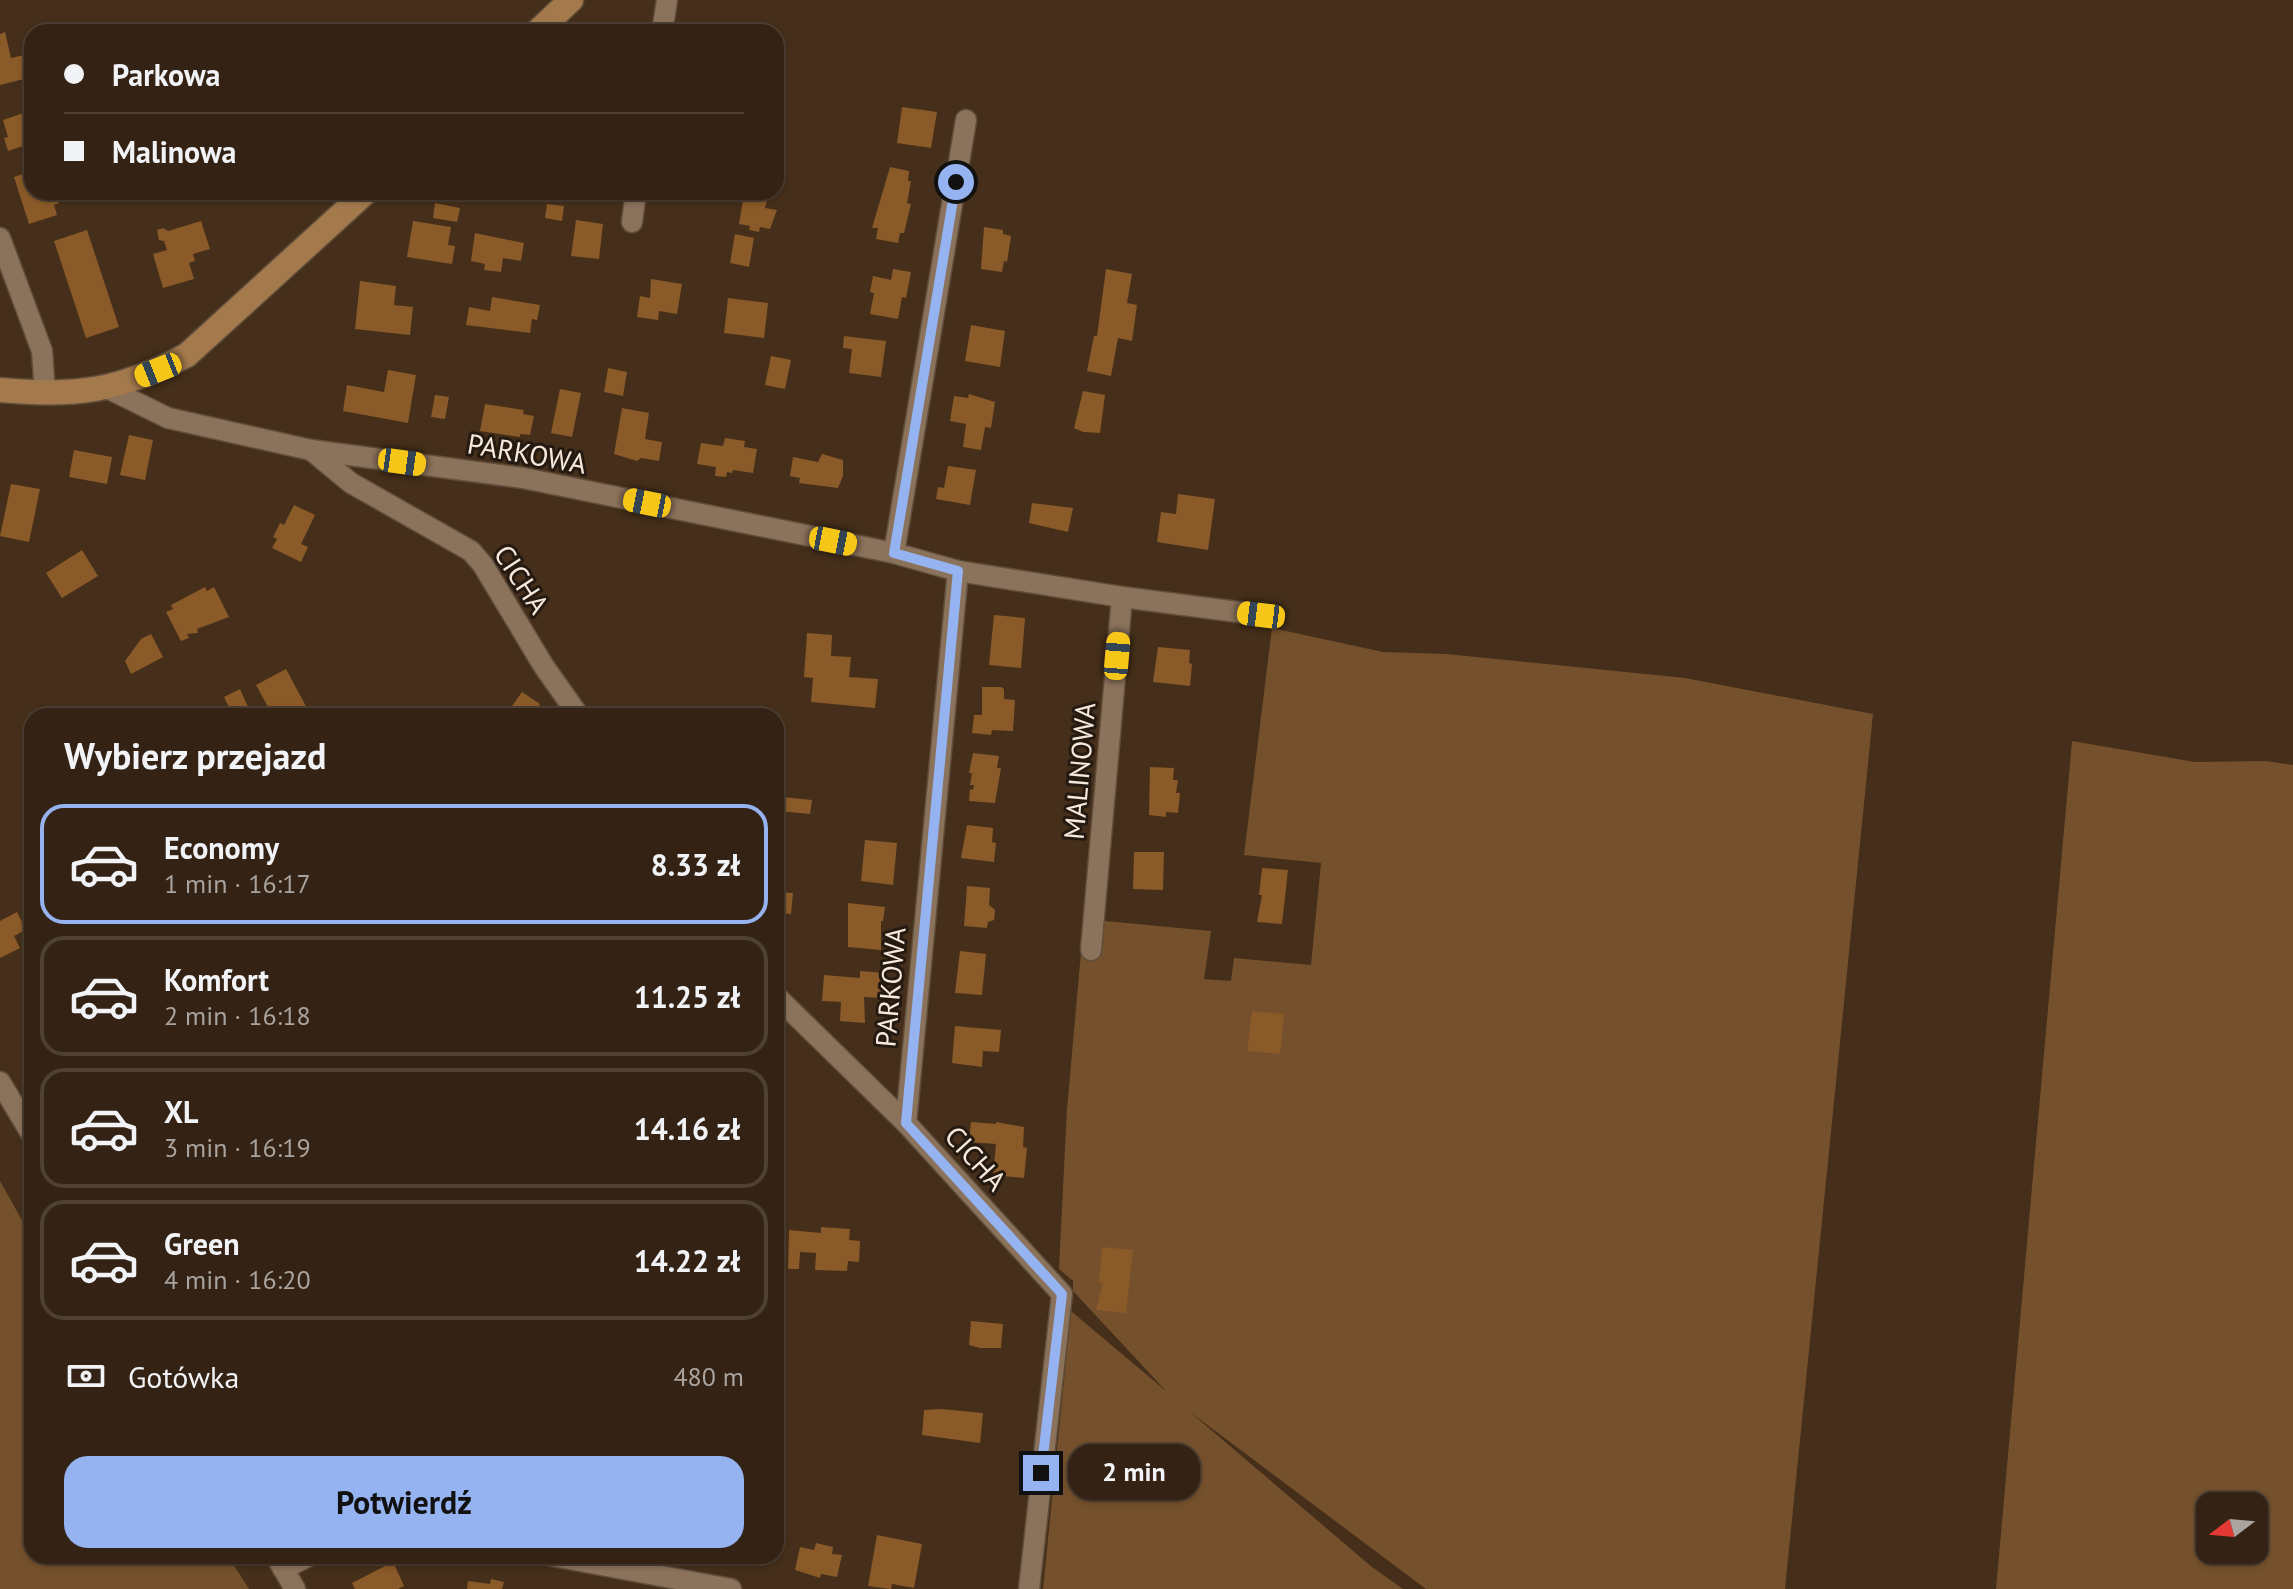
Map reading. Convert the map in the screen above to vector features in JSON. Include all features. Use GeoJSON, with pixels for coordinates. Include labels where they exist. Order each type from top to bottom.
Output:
{"type":"FeatureCollection","features":[{"type":"Feature","properties":{"kind":"street"},"geometry":{"type":"LineString","coordinates":[[546,24],[571,0]]}},
{"type":"Feature","properties":{"kind":"street"},"geometry":{"type":"LineString","coordinates":[[663,24],[667,0]]}},
{"type":"Feature","properties":{"kind":"street"},"geometry":{"type":"LineString","coordinates":[[894,553],[966,120]]}},
{"type":"Feature","properties":{"kind":"street"},"geometry":{"type":"LineString","coordinates":[[0,390],[45,394],[107,388],[158,370],[197,347],[357,200]]}},
{"type":"Feature","properties":{"kind":"street"},"geometry":{"type":"LineString","coordinates":[[632,222],[635,200]]}},
{"type":"Feature","properties":{"kind":"street"},"geometry":{"type":"LineString","coordinates":[[0,238],[42,351],[45,394]]}},
{"type":"Feature","properties":{"kind":"street","name":"PARKOWA"},"geometry":{"type":"LineString","coordinates":[[107,388],[129,402],[190,424],[311,450],[523,478],[894,553],[958,571],[1261,615]]}},
{"type":"Feature","properties":{"kind":"street","name":"CICHA"},"geometry":{"type":"LineString","coordinates":[[311,450],[351,483],[471,551],[483,565],[543,665],[573,708]]}},
{"type":"Feature","properties":{"kind":"street","name":"PARKOWA"},"geometry":{"type":"LineString","coordinates":[[906,1123],[958,571]]}},
{"type":"Feature","properties":{"kind":"street","name":"MALINOWA"},"geometry":{"type":"LineString","coordinates":[[1091,950],[1122,597]]}},
{"type":"Feature","properties":{"kind":"street","name":"CICHA"},"geometry":{"type":"LineString","coordinates":[[784,1004],[906,1123],[1062,1294],[1029,1589]]}},
{"type":"Feature","properties":{"kind":"street"},"geometry":{"type":"LineString","coordinates":[[0,1082],[24,1122]]}},
{"type":"Feature","properties":{"kind":"street"},"geometry":{"type":"LineString","coordinates":[[280,1564],[295,1589]]}},
{"type":"Feature","properties":{"kind":"street"},"geometry":{"type":"LineString","coordinates":[[596,1564],[731,1589]]}},
{"type":"Feature","properties":{"kind":"shaded area"},"geometry":{"type":"Polygon","coordinates":[[[1272,628],[1383,652],[1446,654],[1685,678],[1873,714],[1785,1589],[1426,1589],[1190,1412],[1372,1567],[1403,1589],[1043,1589],[1071,1311],[1166,1391],[1073,1291],[1073,1281],[1059,1269],[1067,1109],[1084,919],[1211,931],[1204,979],[1231,981],[1234,958],[1311,965],[1321,863],[1244,855],[1272,628]]]}},
{"type":"Feature","properties":{"kind":"shaded area"},"geometry":{"type":"Polygon","coordinates":[[[2072,741],[2195,762],[2266,761],[2293,765],[2293,1589],[1996,1589],[2072,741]]]}},
{"type":"Feature","properties":{"kind":"shaded area"},"geometry":{"type":"Polygon","coordinates":[[[0,1181],[24,1224],[24,1564],[233,1564],[249,1589],[0,1589],[0,1181]]]}},
{"type":"Feature","properties":{"kind":"building"},"geometry":{"type":"Polygon","coordinates":[[[5,32],[11,58],[24,55],[24,79],[0,85],[0,34],[5,32]]]}},
{"type":"Feature","properties":{"kind":"building"},"geometry":{"type":"Polygon","coordinates":[[[902,107],[937,112],[931,148],[897,143],[902,107]]]}},
{"type":"Feature","properties":{"kind":"building"},"geometry":{"type":"Polygon","coordinates":[[[24,113],[24,146],[8,151],[3,120],[24,113]]]}},
{"type":"Feature","properties":{"kind":"building"},"geometry":{"type":"Polygon","coordinates":[[[890,167],[909,171],[908,181],[911,181],[907,203],[911,204],[904,233],[900,233],[898,243],[876,239],[878,228],[872,228],[890,167]]]}},
{"type":"Feature","properties":{"kind":"building"},"geometry":{"type":"Polygon","coordinates":[[[24,174],[24,200],[58,200],[59,203],[54,205],[57,215],[29,224],[14,177],[24,174]]]}},
{"type":"Feature","properties":{"kind":"building"},"geometry":{"type":"Polygon","coordinates":[[[743,200],[767,200],[765,208],[777,210],[770,229],[760,227],[759,232],[739,224],[743,200]]]}},
{"type":"Feature","properties":{"kind":"building"},"geometry":{"type":"Polygon","coordinates":[[[435,203],[460,208],[457,222],[433,218],[435,203]]]}},
{"type":"Feature","properties":{"kind":"building"},"geometry":{"type":"Polygon","coordinates":[[[547,204],[564,206],[562,221],[545,218],[547,204]]]}},
{"type":"Feature","properties":{"kind":"building"},"geometry":{"type":"Polygon","coordinates":[[[576,220],[603,224],[599,259],[571,256],[576,220]]]}},
{"type":"Feature","properties":{"kind":"building"},"geometry":{"type":"Polygon","coordinates":[[[201,221],[210,249],[193,254],[195,261],[189,263],[194,279],[163,288],[153,254],[167,250],[164,241],[159,240],[157,230],[163,228],[168,231],[201,221]]]}},
{"type":"Feature","properties":{"kind":"building"},"geometry":{"type":"Polygon","coordinates":[[[413,221],[451,227],[448,245],[455,246],[452,264],[407,257],[413,221]]]}},
{"type":"Feature","properties":{"kind":"building"},"geometry":{"type":"Polygon","coordinates":[[[984,227],[1003,230],[1003,234],[1011,236],[1007,262],[1004,261],[1002,272],[981,269],[984,227]]]}},
{"type":"Feature","properties":{"kind":"building"},"geometry":{"type":"Polygon","coordinates":[[[87,230],[119,327],[86,338],[54,241],[87,230]]]}},
{"type":"Feature","properties":{"kind":"building"},"geometry":{"type":"Polygon","coordinates":[[[475,233],[524,243],[521,261],[503,258],[501,272],[484,270],[485,264],[471,261],[475,233]]]}},
{"type":"Feature","properties":{"kind":"building"},"geometry":{"type":"Polygon","coordinates":[[[735,234],[754,238],[749,267],[730,263],[735,234]]]}},
{"type":"Feature","properties":{"kind":"building"},"geometry":{"type":"Polygon","coordinates":[[[893,269],[911,272],[898,319],[870,314],[873,276],[891,280],[893,269]]]}},
{"type":"Feature","properties":{"kind":"building"},"geometry":{"type":"Polygon","coordinates":[[[1106,269],[1132,274],[1127,303],[1137,305],[1132,341],[1118,338],[1111,376],[1087,371],[1094,336],[1097,336],[1106,269]]]}},
{"type":"Feature","properties":{"kind":"building"},"geometry":{"type":"Polygon","coordinates":[[[651,279],[682,284],[677,314],[659,311],[658,320],[637,317],[640,296],[650,298],[651,279]]]}},
{"type":"Feature","properties":{"kind":"building"},"geometry":{"type":"Polygon","coordinates":[[[360,281],[396,286],[394,305],[413,307],[410,335],[355,329],[360,281]]]}},
{"type":"Feature","properties":{"kind":"building"},"geometry":{"type":"Polygon","coordinates":[[[492,297],[540,305],[537,320],[532,319],[530,333],[466,325],[469,307],[490,311],[492,297]]]}},
{"type":"Feature","properties":{"kind":"building"},"geometry":{"type":"Polygon","coordinates":[[[728,298],[768,303],[764,338],[724,333],[728,298]]]}},
{"type":"Feature","properties":{"kind":"building"},"geometry":{"type":"Polygon","coordinates":[[[971,325],[1005,331],[1000,367],[965,361],[971,325]]]}},
{"type":"Feature","properties":{"kind":"building"},"geometry":{"type":"Polygon","coordinates":[[[844,336],[886,341],[881,377],[849,373],[852,349],[843,348],[844,336]]]}},
{"type":"Feature","properties":{"kind":"building"},"geometry":{"type":"Polygon","coordinates":[[[771,356],[791,360],[785,389],[765,385],[771,356]]]}},
{"type":"Feature","properties":{"kind":"building"},"geometry":{"type":"Polygon","coordinates":[[[608,368],[627,372],[623,396],[604,392],[608,368]]]}},
{"type":"Feature","properties":{"kind":"building"},"geometry":{"type":"Polygon","coordinates":[[[388,370],[416,375],[408,423],[343,411],[347,385],[384,392],[388,370]]]}},
{"type":"Feature","properties":{"kind":"building"},"geometry":{"type":"Polygon","coordinates":[[[560,389],[581,393],[572,437],[551,433],[560,389]]]}},
{"type":"Feature","properties":{"kind":"building"},"geometry":{"type":"Polygon","coordinates":[[[1083,391],[1105,395],[1100,433],[1074,428],[1083,391]]]}},
{"type":"Feature","properties":{"kind":"building"},"geometry":{"type":"Polygon","coordinates":[[[969,394],[995,402],[991,428],[985,427],[981,450],[963,447],[966,424],[950,421],[954,396],[968,398],[969,394]]]}},
{"type":"Feature","properties":{"kind":"building"},"geometry":{"type":"Polygon","coordinates":[[[435,395],[449,397],[445,419],[431,417],[435,395]]]}},
{"type":"Feature","properties":{"kind":"building"},"geometry":{"type":"Polygon","coordinates":[[[485,404],[524,410],[523,414],[534,416],[530,435],[520,434],[520,437],[480,431],[485,404]]]}},
{"type":"Feature","properties":{"kind":"building"},"geometry":{"type":"Polygon","coordinates":[[[622,408],[649,413],[645,439],[662,442],[659,461],[641,458],[637,461],[614,454],[622,408]]]}},
{"type":"Feature","properties":{"kind":"building"},"geometry":{"type":"Polygon","coordinates":[[[129,435],[153,440],[145,480],[120,475],[129,435]]]}},
{"type":"Feature","properties":{"kind":"building"},"geometry":{"type":"Polygon","coordinates":[[[725,438],[745,441],[744,447],[757,449],[753,473],[733,470],[732,473],[727,472],[726,477],[715,476],[716,467],[697,464],[701,443],[723,446],[725,438]]]}},
{"type":"Feature","properties":{"kind":"building"},"geometry":{"type":"Polygon","coordinates":[[[74,450],[112,457],[107,484],[69,477],[74,450]]]}},
{"type":"Feature","properties":{"kind":"building"},"geometry":{"type":"Polygon","coordinates":[[[822,454],[843,460],[843,476],[838,488],[799,483],[800,478],[790,476],[793,457],[818,462],[822,454]]]}},
{"type":"Feature","properties":{"kind":"building"},"geometry":{"type":"Polygon","coordinates":[[[948,466],[976,470],[970,505],[936,499],[938,487],[944,488],[948,466]]]}},
{"type":"Feature","properties":{"kind":"building"},"geometry":{"type":"Polygon","coordinates":[[[11,484],[40,489],[29,542],[0,536],[11,484]]]}},
{"type":"Feature","properties":{"kind":"building"},"geometry":{"type":"Polygon","coordinates":[[[1178,494],[1215,499],[1208,550],[1157,542],[1161,512],[1176,514],[1178,494]]]}},
{"type":"Feature","properties":{"kind":"building"},"geometry":{"type":"Polygon","coordinates":[[[1032,503],[1073,508],[1068,532],[1029,523],[1032,503]]]}},
{"type":"Feature","properties":{"kind":"building"},"geometry":{"type":"Polygon","coordinates":[[[294,505],[315,515],[301,544],[308,547],[301,562],[272,548],[277,539],[273,537],[280,523],[284,525],[294,505]]]}},
{"type":"Feature","properties":{"kind":"building"},"geometry":{"type":"Polygon","coordinates":[[[82,550],[98,576],[62,598],[46,573],[82,550]]]}},
{"type":"Feature","properties":{"kind":"building"},"geometry":{"type":"Polygon","coordinates":[[[205,587],[207,591],[214,587],[229,617],[197,629],[198,633],[187,634],[189,638],[181,641],[166,612],[173,609],[171,605],[205,587]]]}},
{"type":"Feature","properties":{"kind":"building"},"geometry":{"type":"Polygon","coordinates":[[[994,615],[1025,618],[1021,668],[989,665],[994,615]]]}},
{"type":"Feature","properties":{"kind":"building"},"geometry":{"type":"Polygon","coordinates":[[[807,633],[832,635],[831,656],[851,657],[849,677],[878,679],[875,708],[811,702],[813,678],[804,677],[807,633]]]}},
{"type":"Feature","properties":{"kind":"building"},"geometry":{"type":"Polygon","coordinates":[[[151,634],[163,657],[131,674],[125,661],[141,639],[151,634]]]}},
{"type":"Feature","properties":{"kind":"building"},"geometry":{"type":"Polygon","coordinates":[[[1158,647],[1190,650],[1190,686],[1153,682],[1158,647]]]}},
{"type":"Feature","properties":{"kind":"building"},"geometry":{"type":"Polygon","coordinates":[[[286,669],[307,708],[269,708],[256,685],[286,669]]]}},
{"type":"Feature","properties":{"kind":"building"},"geometry":{"type":"Polygon","coordinates":[[[982,687],[1001,687],[1004,689],[1004,699],[1015,700],[1013,731],[992,730],[991,735],[972,733],[974,715],[982,715],[982,687]]]}},
{"type":"Feature","properties":{"kind":"building"},"geometry":{"type":"Polygon","coordinates":[[[240,689],[248,708],[229,708],[224,697],[240,689]]]}},
{"type":"Feature","properties":{"kind":"building"},"geometry":{"type":"Polygon","coordinates":[[[522,692],[540,704],[537,708],[511,708],[522,692]]]}},
{"type":"Feature","properties":{"kind":"building"},"geometry":{"type":"Polygon","coordinates":[[[973,753],[999,756],[997,768],[1001,768],[995,803],[969,801],[970,789],[973,790],[974,785],[970,785],[972,773],[969,773],[973,753]]]}},
{"type":"Feature","properties":{"kind":"building"},"geometry":{"type":"Polygon","coordinates":[[[1150,767],[1174,768],[1173,780],[1178,780],[1176,793],[1180,793],[1178,813],[1166,812],[1166,817],[1149,815],[1150,767]]]}},
{"type":"Feature","properties":{"kind":"building"},"geometry":{"type":"Polygon","coordinates":[[[784,797],[812,800],[810,814],[784,811],[784,797]]]}},
{"type":"Feature","properties":{"kind":"building"},"geometry":{"type":"Polygon","coordinates":[[[967,825],[993,828],[992,842],[996,843],[994,862],[961,858],[967,825]]]}},
{"type":"Feature","properties":{"kind":"building"},"geometry":{"type":"Polygon","coordinates":[[[865,840],[897,843],[893,885],[861,881],[865,840]]]}},
{"type":"Feature","properties":{"kind":"building"},"geometry":{"type":"Polygon","coordinates":[[[1134,852],[1164,852],[1163,890],[1133,889],[1134,852]]]}},
{"type":"Feature","properties":{"kind":"building"},"geometry":{"type":"Polygon","coordinates":[[[1262,868],[1288,870],[1282,924],[1257,922],[1262,895],[1259,895],[1262,868]]]}},
{"type":"Feature","properties":{"kind":"building"},"geometry":{"type":"Polygon","coordinates":[[[967,886],[990,888],[989,905],[995,910],[994,920],[988,922],[987,928],[964,926],[967,886]]]}},
{"type":"Feature","properties":{"kind":"building"},"geometry":{"type":"Polygon","coordinates":[[[784,892],[793,893],[791,914],[784,913],[784,892]]]}},
{"type":"Feature","properties":{"kind":"building"},"geometry":{"type":"Polygon","coordinates":[[[848,903],[885,907],[881,921],[881,950],[848,947],[848,903]]]}},
{"type":"Feature","properties":{"kind":"building"},"geometry":{"type":"Polygon","coordinates":[[[17,912],[24,931],[14,936],[20,948],[0,958],[0,921],[17,912]]]}},
{"type":"Feature","properties":{"kind":"building"},"geometry":{"type":"Polygon","coordinates":[[[960,951],[986,954],[982,995],[955,993],[960,951]]]}},
{"type":"Feature","properties":{"kind":"building"},"geometry":{"type":"Polygon","coordinates":[[[860,971],[884,973],[882,998],[864,997],[865,1023],[840,1021],[841,1002],[822,1001],[824,975],[860,978],[860,971]]]}},
{"type":"Feature","properties":{"kind":"building"},"geometry":{"type":"Polygon","coordinates":[[[1252,1011],[1284,1014],[1280,1054],[1247,1051],[1252,1011]]]}},
{"type":"Feature","properties":{"kind":"building"},"geometry":{"type":"Polygon","coordinates":[[[955,1026],[1001,1030],[999,1052],[983,1051],[982,1067],[952,1063],[955,1026]]]}},
{"type":"Feature","properties":{"kind":"building"},"geometry":{"type":"Polygon","coordinates":[[[971,1122],[1024,1127],[1023,1147],[1027,1148],[1024,1178],[993,1175],[996,1144],[969,1142],[971,1122]]]}},
{"type":"Feature","properties":{"kind":"building"},"geometry":{"type":"Polygon","coordinates":[[[821,1227],[850,1229],[849,1240],[860,1241],[859,1262],[848,1261],[847,1271],[815,1270],[816,1253],[800,1252],[799,1269],[788,1269],[789,1230],[821,1233],[821,1227]]]}},
{"type":"Feature","properties":{"kind":"building"},"geometry":{"type":"Polygon","coordinates":[[[1102,1247],[1133,1250],[1126,1313],[1096,1310],[1103,1283],[1099,1283],[1102,1247]]]}},
{"type":"Feature","properties":{"kind":"building"},"geometry":{"type":"Polygon","coordinates":[[[971,1321],[1003,1324],[1001,1348],[969,1345],[971,1321]]]}},
{"type":"Feature","properties":{"kind":"building"},"geometry":{"type":"Polygon","coordinates":[[[924,1410],[983,1413],[980,1443],[922,1435],[924,1410]]]}},
{"type":"Feature","properties":{"kind":"building"},"geometry":{"type":"Polygon","coordinates":[[[877,1535],[922,1544],[914,1588],[892,1584],[891,1589],[868,1586],[877,1535]]]}},
{"type":"Feature","properties":{"kind":"building"},"geometry":{"type":"Polygon","coordinates":[[[816,1543],[833,1547],[832,1554],[842,1555],[837,1577],[821,1574],[820,1578],[795,1570],[800,1547],[814,1550],[816,1543]]]}},
{"type":"Feature","properties":{"kind":"building"},"geometry":{"type":"Polygon","coordinates":[[[394,1564],[404,1586],[398,1589],[355,1589],[352,1583],[394,1564]]]}},
{"type":"Feature","properties":{"kind":"building"},"geometry":{"type":"Polygon","coordinates":[[[491,1579],[504,1582],[502,1589],[467,1589],[468,1581],[490,1584],[491,1579]]]}},
{"type":"Feature","properties":{"kind":"route"},"geometry":{"type":"LineString","coordinates":[[956,182],[894,553],[958,571],[906,1123],[1062,1294],[1041,1473]]}}]}
